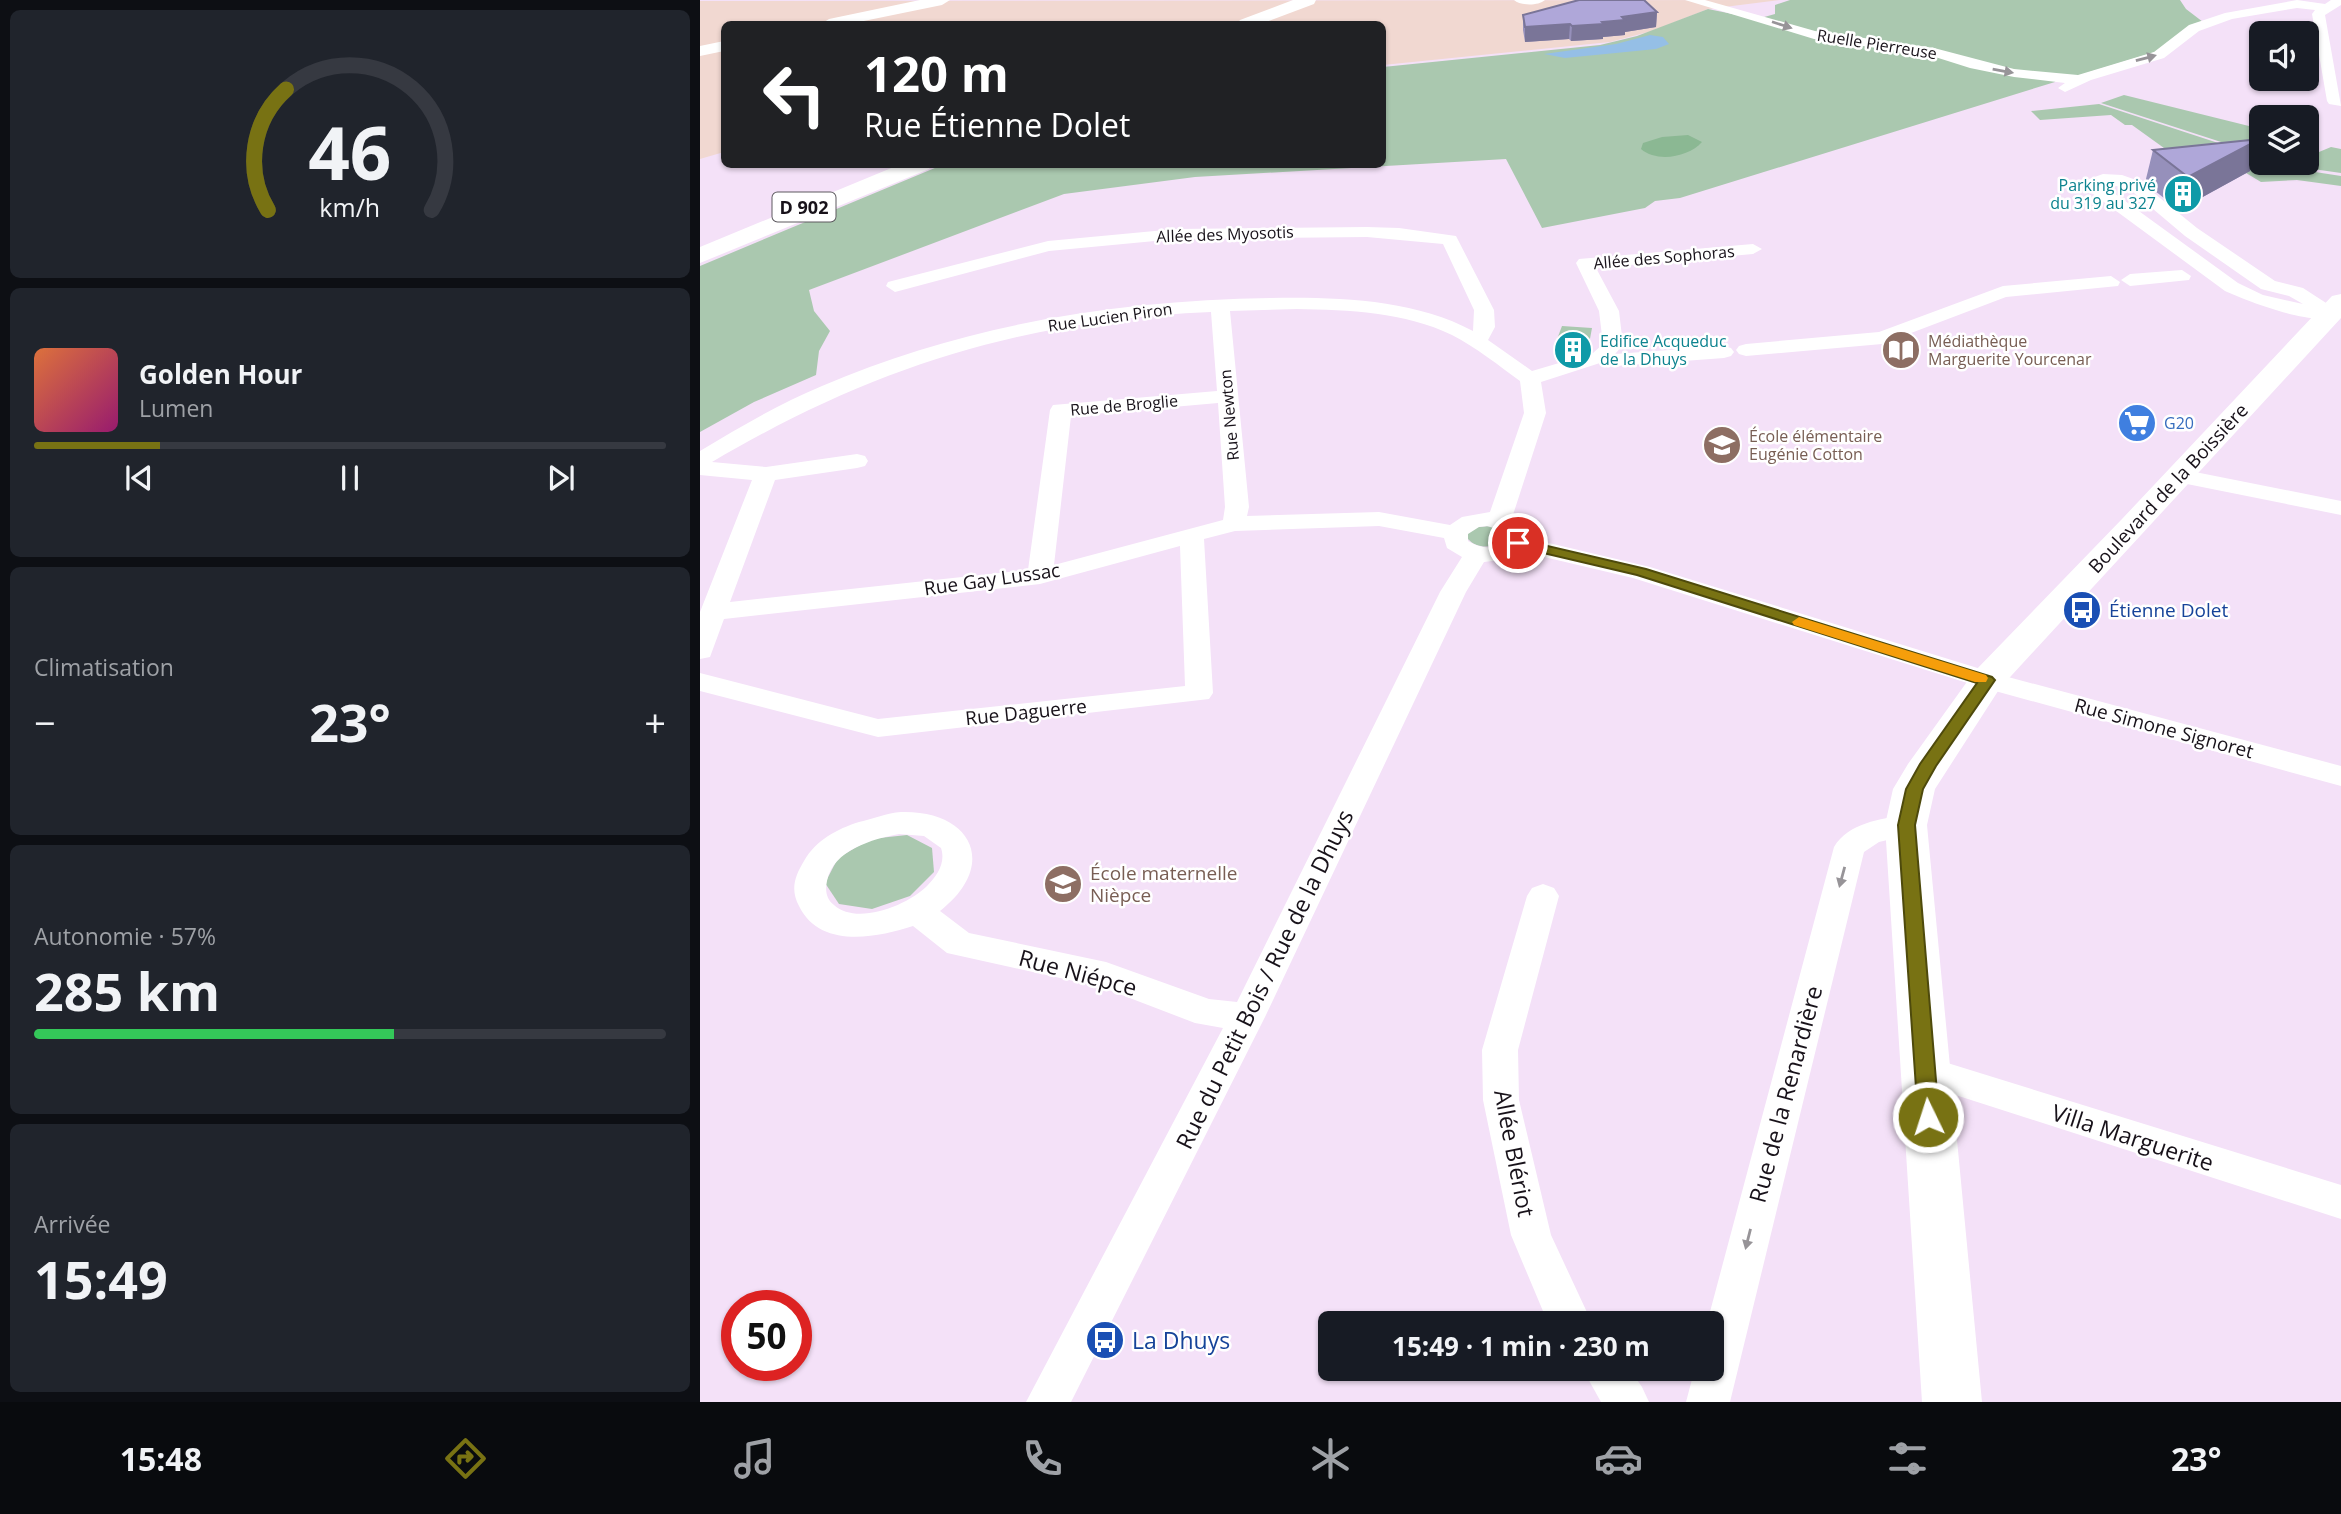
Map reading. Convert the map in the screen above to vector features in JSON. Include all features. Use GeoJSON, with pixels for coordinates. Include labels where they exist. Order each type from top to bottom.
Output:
{"type":"FeatureCollection","features":[{"type":"Feature","properties":{"kind":"main road"},"geometry":{"type":"LineString","coordinates":[[1254,21],[1308,0]]}},
{"type":"Feature","properties":{"kind":"main road"},"geometry":{"type":"LineString","coordinates":[[1269,21],[1318,0]]}},
{"type":"Feature","properties":{"kind":"main road","name":"D 902"},"geometry":{"type":"LineString","coordinates":[[700,249],[899,168]]}},
{"type":"Feature","properties":{"kind":"main road"},"geometry":{"type":"LineString","coordinates":[[700,256],[911,168]]}},
{"type":"Feature","properties":{"kind":"main road","name":"Boulevard de la Boissière"},"geometry":{"type":"LineString","coordinates":[[1952,1402],[1906,825],[1914,789],[1928,764],[1987,680],[2335,307]]}},
{"type":"Feature","properties":{"kind":"street"},"geometry":{"type":"LineString","coordinates":[[843,21],[942,0]]}},
{"type":"Feature","properties":{"kind":"street"},"geometry":{"type":"LineString","coordinates":[[1520,0],[1539,0]]}},
{"type":"Feature","properties":{"kind":"street","name":"Ruelle Pierreuse"},"geometry":{"type":"LineString","coordinates":[[1692,0],[1814,35],[1934,52],[1975,65],[2014,73],[2081,80]]}},
{"type":"Feature","properties":{"kind":"street"},"geometry":{"type":"LineString","coordinates":[[2337,96],[2318,14],[2340,0]]}},
{"type":"Feature","properties":{"kind":"street"},"geometry":{"type":"LineString","coordinates":[[2055,91],[2125,64],[2159,55],[2199,25],[2229,16],[2297,4],[2327,8]]}},
{"type":"Feature","properties":{"kind":"street"},"geometry":{"type":"LineString","coordinates":[[700,51],[721,47]]}},
{"type":"Feature","properties":{"kind":"street"},"geometry":{"type":"LineString","coordinates":[[2103,178],[2133,184],[2191,232],[2268,285],[2335,307],[2280,307],[2221,282],[2095,187],[2095,182],[2103,178]]}},
{"type":"Feature","properties":{"kind":"street","name":"Allée des Myosotis"},"geometry":{"type":"LineString","coordinates":[[895,286],[1048,246],[1176,234],[1399,233],[1450,240],[1484,310],[1485,327],[1478,340]]}},
{"type":"Feature","properties":{"kind":"street","name":"Allée des Sophoras"},"geometry":{"type":"LineString","coordinates":[[1600,357],[1613,345],[1609,311],[1586,263],[1753,249]]}},
{"type":"Feature","properties":{"kind":"street"},"geometry":{"type":"LineString","coordinates":[[1746,350],[1882,338],[2003,292],[2182,276]]}},
{"type":"Feature","properties":{"kind":"street","name":"Rue Lucien Piron"},"geometry":{"type":"LineString","coordinates":[[700,460],[745,431],[815,395],[922,355],[1013,331],[1103,315],[1220,305],[1302,303],[1366,307],[1432,320],[1478,340],[1530,379]]}},
{"type":"Feature","properties":{"kind":"street","name":"Rue Newton"},"geometry":{"type":"LineString","coordinates":[[1220,305],[1237,507],[1234,524]]}},
{"type":"Feature","properties":{"kind":"street"},"geometry":{"type":"LineString","coordinates":[[1499,520],[1535,412],[1530,379],[1600,357],[1616,360],[1724,352]]}},
{"type":"Feature","properties":{"kind":"street","name":"Rue de Broglie"},"geometry":{"type":"LineString","coordinates":[[1040,576],[1061,410],[1228,396]]}},
{"type":"Feature","properties":{"kind":"street"},"geometry":{"type":"LineString","coordinates":[[700,468],[766,474],[857,461]]}},
{"type":"Feature","properties":{"kind":"street"},"geometry":{"type":"LineString","coordinates":[[700,651],[766,474]]}},
{"type":"Feature","properties":{"kind":"street"},"geometry":{"type":"LineString","coordinates":[[2180,476],[2341,508]]}},
{"type":"Feature","properties":{"kind":"street","name":"Rue Gay Lussac"},"geometry":{"type":"LineString","coordinates":[[713,612],[1040,576],[1234,524],[1379,519],[1466,543]]}},
{"type":"Feature","properties":{"kind":"street"},"geometry":{"type":"LineString","coordinates":[[1499,520],[1515,527],[1521,538],[1506,552],[1466,543],[1468,523],[1499,520]]}},
{"type":"Feature","properties":{"kind":"street","name":"Rue Daguerre"},"geometry":{"type":"LineString","coordinates":[[700,682],[878,728],[1199,693],[1192,535]]}},
{"type":"Feature","properties":{"kind":"street","name":"Rue du Petit Bois / Rue de la Dhuys"},"geometry":{"type":"LineString","coordinates":[[1048,1402],[1247,1017],[1453,592],[1466,543]]}},
{"type":"Feature","properties":{"kind":"street","name":"Rue Simone Signoret"},"geometry":{"type":"LineString","coordinates":[[1518,543],[1641,572],[1987,680],[2341,776]]}},
{"type":"Feature","properties":{"kind":"street","name":"Rue de la Renardière"},"geometry":{"type":"LineString","coordinates":[[1708,1402],[1850,847],[1869,833],[1906,825]]}},
{"type":"Feature","properties":{"kind":"street","name":"Allée Blériot"},"geometry":{"type":"LineString","coordinates":[[1543,896],[1500,1051],[1500,1100],[1531,1235],[1563,1311]]}},
{"type":"Feature","properties":{"kind":"street","name":"Rue Niépce"},"geometry":{"type":"LineString","coordinates":[[917,911],[959,944],[1106,975],[1207,1013],[1247,1017]]}},
{"type":"Feature","properties":{"kind":"street","name":"Villa Marguerite"},"geometry":{"type":"LineString","coordinates":[[1925,1071],[2341,1202]]}},
{"type":"Feature","properties":{"kind":"street"},"geometry":{"type":"LineString","coordinates":[[1612,1381],[1627,1402]]}},
{"type":"Feature","properties":{"kind":"shaded area"},"geometry":{"type":"Polygon","coordinates":[[[1780,0],[1708,9],[1652,31],[1610,42],[1386,65],[1386,21],[721,21],[721,153],[700,159],[700,1],[1780,0]]]}},
{"type":"Feature","properties":{"kind":"green space"},"geometry":{"type":"Polygon","coordinates":[[[1790,0],[2180,0],[2186,9],[2203,22],[2165,49],[2077,76],[2057,77],[2055,82],[1680,198],[1655,201],[1645,208],[1542,228],[1506,159],[1386,166],[1386,67],[1600,45],[1637,36],[1708,9],[1757,19],[1775,14],[1775,5],[1790,0]]]}},
{"type":"Feature","properties":{"kind":"green space"},"geometry":{"type":"Polygon","coordinates":[[[2124,95],[2249,126],[2249,151],[2101,103],[2124,95]]]}},
{"type":"Feature","properties":{"kind":"green space"},"geometry":{"type":"Polygon","coordinates":[[[2099,104],[2249,153],[2249,167],[2234,169],[2163,152],[2159,149],[2164,148],[2132,125],[2125,125],[2111,115],[2040,120],[2031,111],[2099,104]]]}},
{"type":"Feature","properties":{"kind":"green space"},"geometry":{"type":"Polygon","coordinates":[[[1688,135],[1702,142],[1681,154],[1655,156],[1641,149],[1643,143],[1662,137],[1688,135]]]}},
{"type":"Feature","properties":{"kind":"green space"},"geometry":{"type":"Polygon","coordinates":[[[2331,147],[2341,149],[2341,173],[2319,170],[2319,152],[2331,147]]]}},
{"type":"Feature","properties":{"kind":"green space"},"geometry":{"type":"Polygon","coordinates":[[[935,168],[1350,168],[1195,177],[1064,194],[809,290],[814,311],[830,331],[819,351],[816,375],[754,402],[700,432],[700,266],[935,168]]]}},
{"type":"Feature","properties":{"kind":"green space"},"geometry":{"type":"Polygon","coordinates":[[[2319,173],[2341,176],[2341,186],[2297,180],[2261,182],[2249,175],[2319,175],[2319,173]]]}},
{"type":"Feature","properties":{"kind":"green space"},"geometry":{"type":"Polygon","coordinates":[[[1562,326],[1592,328],[1589,344],[1556,342],[1562,326]]]}},
{"type":"Feature","properties":{"kind":"green space"},"geometry":{"type":"Polygon","coordinates":[[[1491,526],[1505,532],[1506,538],[1503,542],[1484,547],[1468,539],[1468,533],[1477,527],[1491,526]]]}},
{"type":"Feature","properties":{"kind":"green space"},"geometry":{"type":"Polygon","coordinates":[[[907,835],[932,848],[934,872],[910,896],[872,909],[839,904],[825,883],[838,858],[870,839],[907,835]]]}},
{"type":"Feature","properties":{"kind":"water"},"geometry":{"type":"Polygon","coordinates":[[[1650,35],[1663,37],[1669,44],[1656,49],[1565,58],[1544,54],[1616,44],[1650,35]]]}},
{"type":"Feature","properties":{"kind":"building"},"geometry":{"type":"Polygon","coordinates":[[[1579,0],[1644,0],[1657,12],[1622,17],[1625,20],[1602,22],[1604,24],[1525,27],[1523,15],[1579,0]]]}},
{"type":"Feature","properties":{"kind":"building"},"geometry":{"type":"Polygon","coordinates":[[[2249,140],[2249,145],[2188,177],[2153,150],[2249,140]]]}},
{"type":"Feature","properties":{"kind":"slow traffic"},"geometry":{"type":"LineString","coordinates":[[1799,622],[1980,678]]}},
{"type":"Feature","properties":{"kind":"place","name":"Parking privé du 319 au 327"},"geometry":{"type":"Point","coordinates":[2183,194]}},
{"type":"Feature","properties":{"kind":"place","name":"Edifice Acqueduc de la Dhuys"},"geometry":{"type":"Point","coordinates":[1573,350]}},
{"type":"Feature","properties":{"kind":"place","name":"Médiathèque Marguerite Yourcenar"},"geometry":{"type":"Point","coordinates":[1901,350]}},
{"type":"Feature","properties":{"kind":"place","name":"G20"},"geometry":{"type":"Point","coordinates":[2137,423]}},
{"type":"Feature","properties":{"kind":"place","name":"École élémentaire Eugénie Cotton"},"geometry":{"type":"Point","coordinates":[1722,445]}},
{"type":"Feature","properties":{"kind":"place","name":"Étienne Dolet"},"geometry":{"type":"Point","coordinates":[2082,610]}},
{"type":"Feature","properties":{"kind":"place","name":"École maternelle Nièpce"},"geometry":{"type":"Point","coordinates":[1063,884]}},
{"type":"Feature","properties":{"kind":"place","name":"La Dhuys"},"geometry":{"type":"Point","coordinates":[1105,1340]}},
{"type":"Feature","properties":{"kind":"route"},"geometry":{"type":"LineString","coordinates":[[1518,543],[1641,572],[1987,680],[1954,724],[1914,789],[1906,825],[1928,1117]]}}]}
